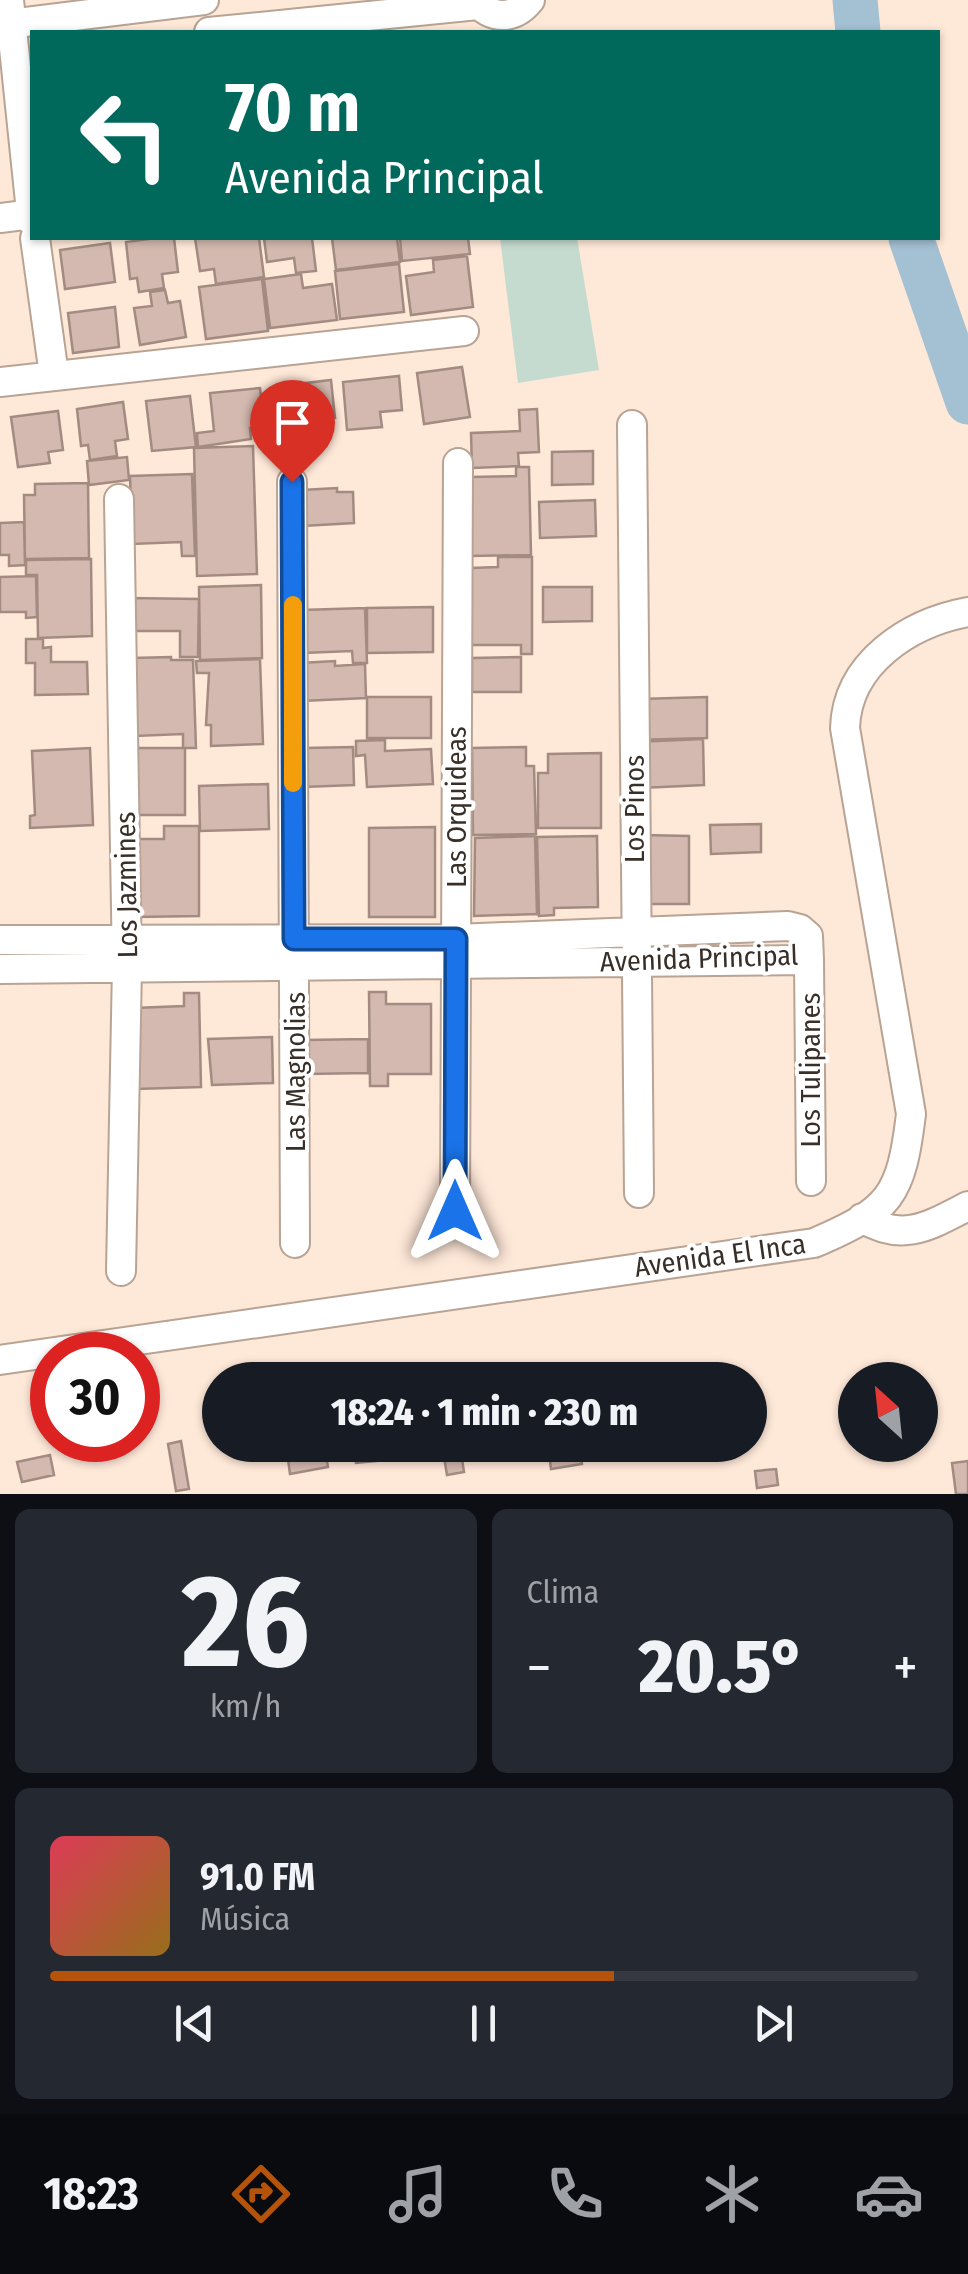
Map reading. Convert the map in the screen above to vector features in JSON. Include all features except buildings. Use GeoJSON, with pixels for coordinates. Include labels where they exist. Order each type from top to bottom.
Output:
{"type":"FeatureCollection","features":[{"type":"Feature","properties":{"kind":"street"},"geometry":{"type":"LineString","coordinates":[[30,196],[16,57],[7,16],[204,0]]}},
{"type":"Feature","properties":{"kind":"street"},"geometry":{"type":"LineString","coordinates":[[216,30],[219,0]]}},
{"type":"Feature","properties":{"kind":"street"},"geometry":{"type":"LineString","coordinates":[[233,30],[477,2],[486,12],[506,16],[518,12],[530,0]]}},
{"type":"Feature","properties":{"kind":"street"},"geometry":{"type":"LineString","coordinates":[[0,218],[30,216]]}},
{"type":"Feature","properties":{"kind":"street"},"geometry":{"type":"LineString","coordinates":[[35,240],[54,374]]}},
{"type":"Feature","properties":{"kind":"street"},"geometry":{"type":"LineString","coordinates":[[0,382],[464,331]]}},
{"type":"Feature","properties":{"kind":"street","name":"Los Pinos"},"geometry":{"type":"LineString","coordinates":[[632,426],[639,1193]]}},
{"type":"Feature","properties":{"kind":"street","name":"Las Orquideas"},"geometry":{"type":"LineString","coordinates":[[455,1211],[458,464]]}},
{"type":"Feature","properties":{"kind":"street","name":"Las Magnolias"},"geometry":{"type":"LineString","coordinates":[[292,482],[295,1242]]}},
{"type":"Feature","properties":{"kind":"street","name":"Los Jazmines"},"geometry":{"type":"LineString","coordinates":[[120,499],[127,953],[121,1271]]}},
{"type":"Feature","properties":{"kind":"street","name":"Avenida El Inca"},"geometry":{"type":"LineString","coordinates":[[0,1360],[814,1243],[889,1200],[905,1162],[911,1114],[844,728],[845,707],[850,691],[887,647],[912,629],[968,612]]}},
{"type":"Feature","properties":{"kind":"street","name":"Avenida Principal"},"geometry":{"type":"LineString","coordinates":[[0,940],[127,953],[636,948],[809,960]]}},
{"type":"Feature","properties":{"kind":"street","name":"Avenida Principal"},"geometry":{"type":"LineString","coordinates":[[0,969],[127,953]]}},
{"type":"Feature","properties":{"kind":"street","name":"Los Tulipanes"},"geometry":{"type":"LineString","coordinates":[[809,960],[811,1181]]}},
{"type":"Feature","properties":{"kind":"street"},"geometry":{"type":"LineString","coordinates":[[862,1218],[892,1232],[907,1232],[968,1206]]}},
{"type":"Feature","properties":{"kind":"green space"},"geometry":{"type":"Polygon","coordinates":[[[500,240],[577,240],[599,370],[518,383],[500,240]]]}},
{"type":"Feature","properties":{"kind":"waterway"},"geometry":{"type":"LineString","coordinates":[[855,0],[858,30]]}},
{"type":"Feature","properties":{"kind":"waterway"},"geometry":{"type":"LineString","coordinates":[[912,240],[968,402]]}},
{"type":"Feature","properties":{"kind":"slow traffic"},"geometry":{"type":"LineString","coordinates":[[293,605],[293,783]]}},
{"type":"Feature","properties":{"kind":"route"},"geometry":{"type":"LineString","coordinates":[[292,482],[294,939],[456,939],[455,1211]]}}]}
